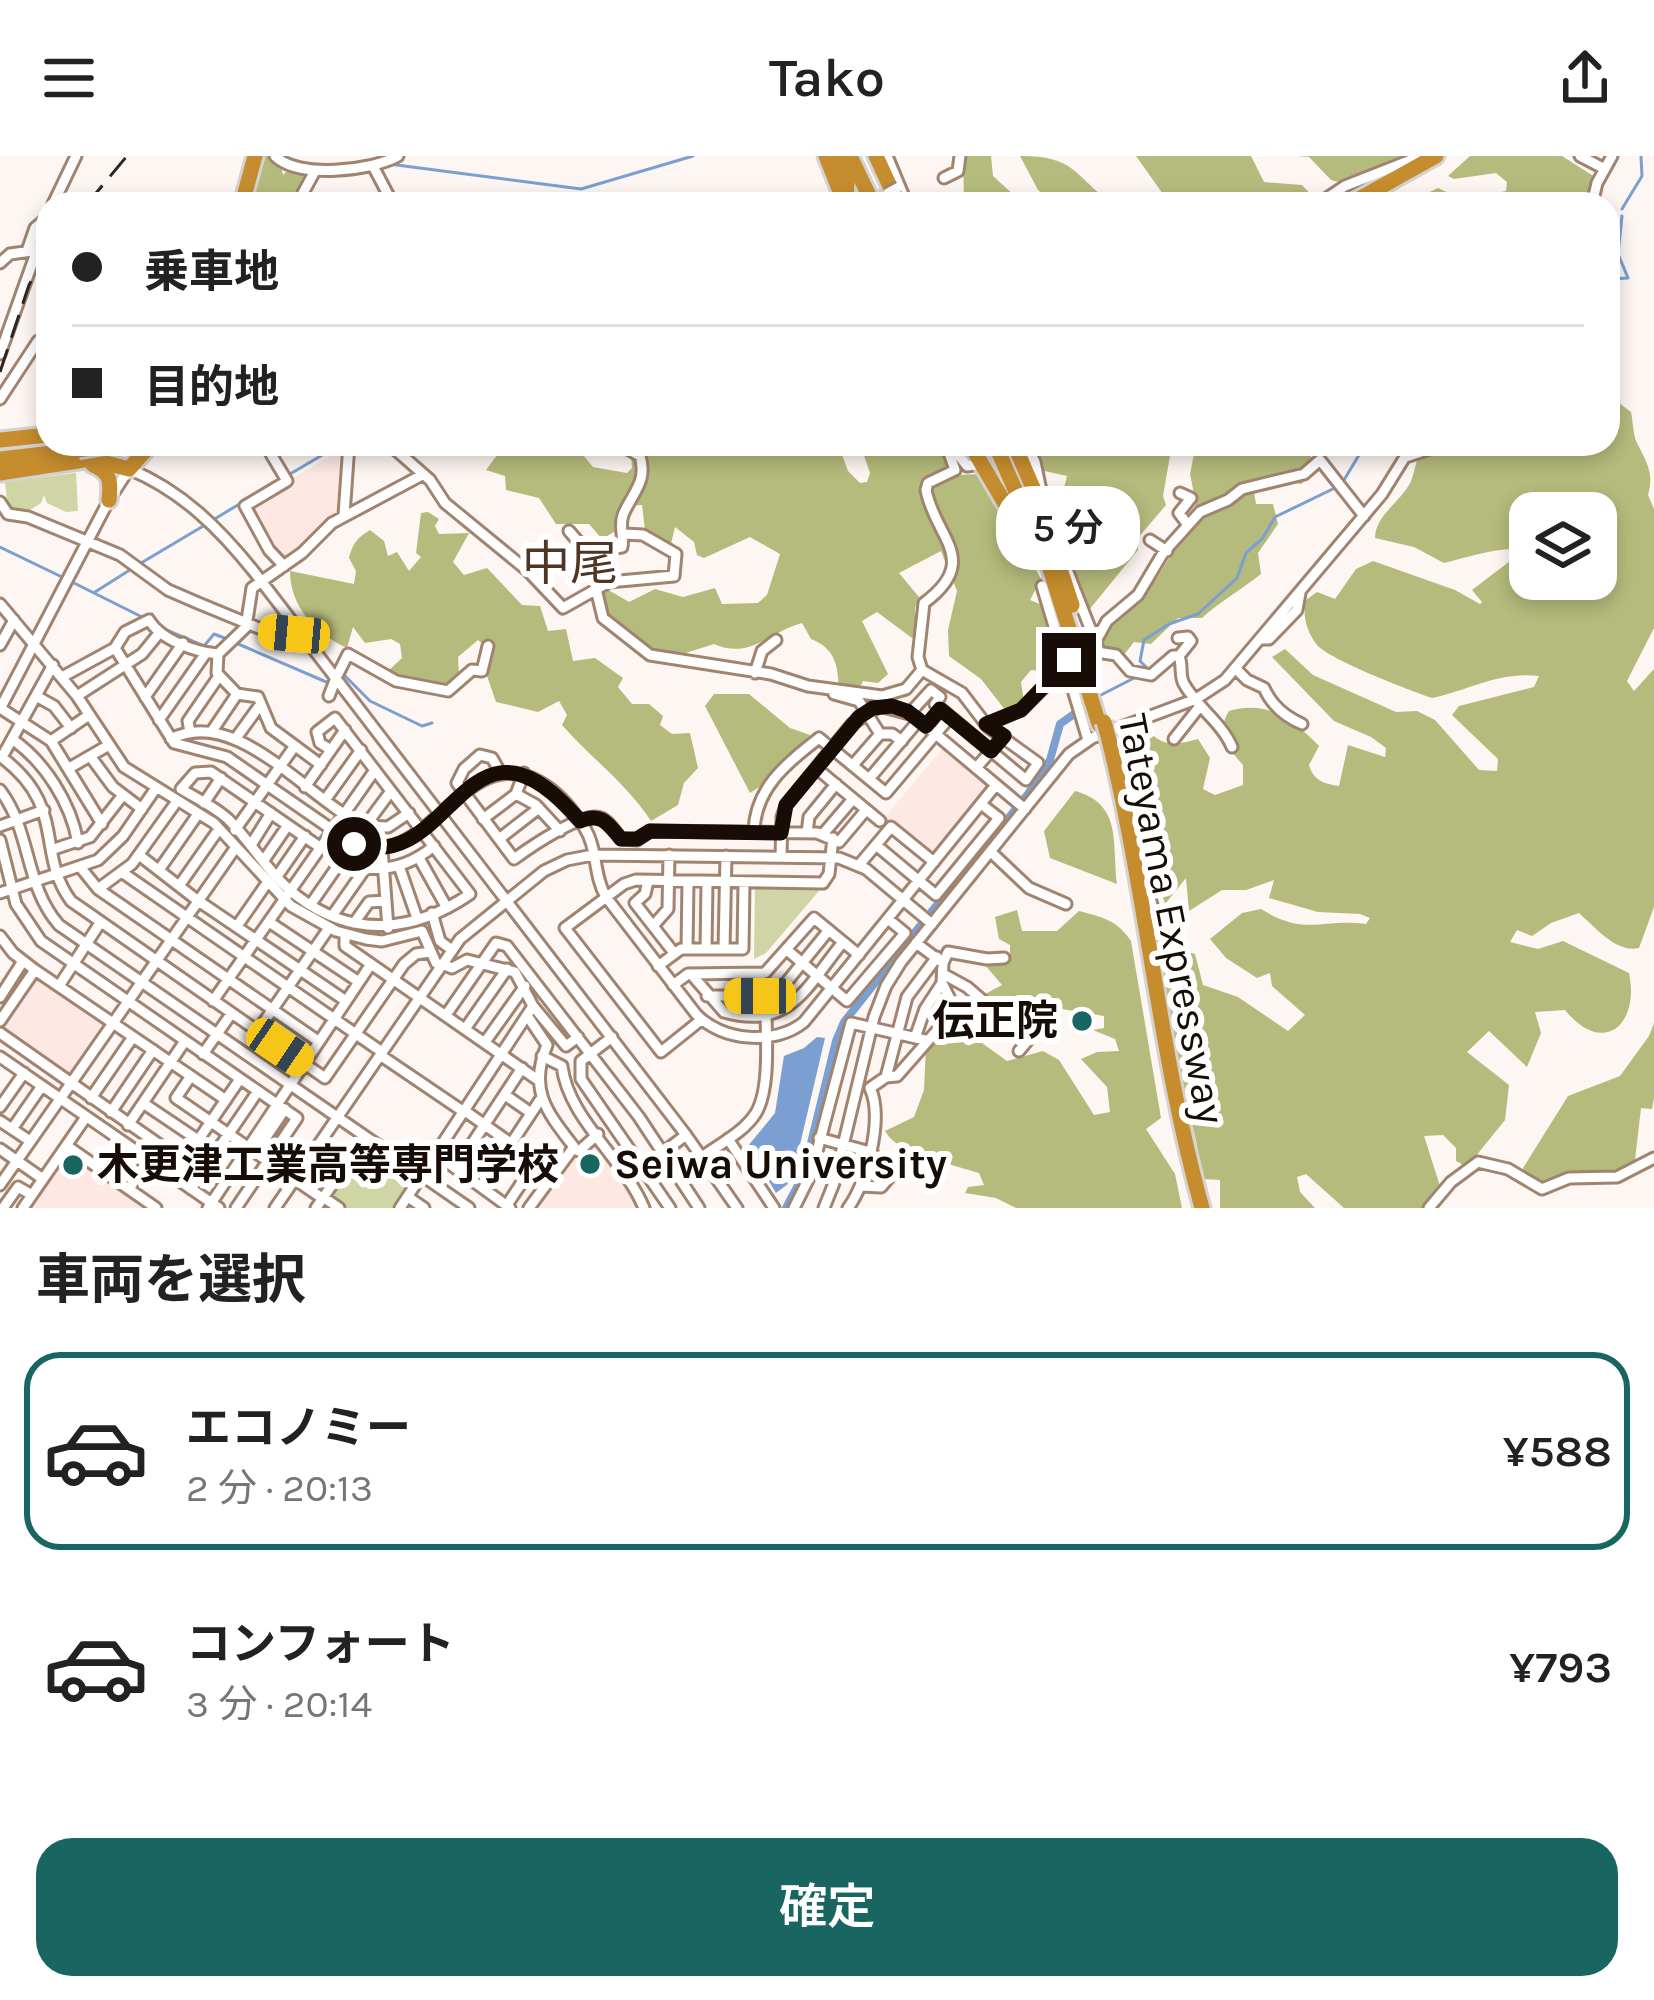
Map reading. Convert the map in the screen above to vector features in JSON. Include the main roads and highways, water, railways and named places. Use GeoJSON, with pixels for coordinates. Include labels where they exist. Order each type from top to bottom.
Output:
{"type":"FeatureCollection","features":[{"type":"Feature","properties":{"kind":"highway"},"geometry":{"type":"LineString","coordinates":[[245,192],[255,156]]}},
{"type":"Feature","properties":{"kind":"highway"},"geometry":{"type":"LineString","coordinates":[[826,156],[840,192]]}},
{"type":"Feature","properties":{"kind":"highway"},"geometry":{"type":"LineString","coordinates":[[839,156],[846,192]]}},
{"type":"Feature","properties":{"kind":"highway"},"geometry":{"type":"LineString","coordinates":[[854,156],[884,192]]}},
{"type":"Feature","properties":{"kind":"highway"},"geometry":{"type":"LineString","coordinates":[[873,156],[887,192]]}},
{"type":"Feature","properties":{"kind":"highway"},"geometry":{"type":"LineString","coordinates":[[873,156],[887,192]]}},
{"type":"Feature","properties":{"kind":"highway"},"geometry":{"type":"LineString","coordinates":[[1372,192],[1436,156]]}},
{"type":"Feature","properties":{"kind":"highway"},"geometry":{"type":"LineString","coordinates":[[1387,192],[1448,156]]}},
{"type":"Feature","properties":{"kind":"highway"},"geometry":{"type":"LineString","coordinates":[[0,440],[36,434]]}},
{"type":"Feature","properties":{"kind":"highway"},"geometry":{"type":"LineString","coordinates":[[0,456],[36,451]]}},
{"type":"Feature","properties":{"kind":"highway"},"geometry":{"type":"LineString","coordinates":[[101,456],[131,467]]}},
{"type":"Feature","properties":{"kind":"highway"},"geometry":{"type":"LineString","coordinates":[[131,467],[141,456]]}},
{"type":"Feature","properties":{"kind":"highway"},"geometry":{"type":"LineString","coordinates":[[980,456],[1076,636]]}},
{"type":"Feature","properties":{"kind":"highway","name":"Tateyama Expressway"},"geometry":{"type":"LineString","coordinates":[[1004,456],[1076,636],[1126,852],[1166,1081],[1198,1208]]}},
{"type":"Feature","properties":{"kind":"highway"},"geometry":{"type":"LineString","coordinates":[[1026,456],[1068,588],[1076,636]]}},
{"type":"Feature","properties":{"kind":"highway"},"geometry":{"type":"LineString","coordinates":[[0,473],[91,459],[131,467]]}},
{"type":"Feature","properties":{"kind":"highway"},"geometry":{"type":"LineString","coordinates":[[59,464],[100,467],[111,480],[109,500]]}},
{"type":"Feature","properties":{"kind":"water"},"geometry":{"type":"Polygon","coordinates":[[[817,1037],[825,1038],[795,1166],[788,1184],[776,1193],[748,1146],[775,1113],[784,1056],[817,1037]]]}},
{"type":"Feature","properties":{"kind":"waterway"},"geometry":{"type":"LineString","coordinates":[[389,164],[581,189],[693,156]]}},
{"type":"Feature","properties":{"kind":"waterway"},"geometry":{"type":"LineString","coordinates":[[1622,209],[1642,176],[1641,156]]}},
{"type":"Feature","properties":{"kind":"waterway"},"geometry":{"type":"LineString","coordinates":[[1620,235],[1622,216]]}},
{"type":"Feature","properties":{"kind":"waterway"},"geometry":{"type":"LineString","coordinates":[[1620,259],[1628,278],[1620,278]]}},
{"type":"Feature","properties":{"kind":"waterway"},"geometry":{"type":"LineString","coordinates":[[285,477],[321,456]]}},
{"type":"Feature","properties":{"kind":"waterway"},"geometry":{"type":"LineString","coordinates":[[1147,668],[1140,661],[1144,640],[1198,614],[1237,578],[1246,553],[1262,539],[1275,517],[1341,485],[1358,456]]}},
{"type":"Feature","properties":{"kind":"waterway"},"geometry":{"type":"LineString","coordinates":[[213,520],[241,503]]}},
{"type":"Feature","properties":{"kind":"waterway"},"geometry":{"type":"LineString","coordinates":[[141,563],[205,525]]}},
{"type":"Feature","properties":{"kind":"waterway"},"geometry":{"type":"LineString","coordinates":[[0,547],[64,578]]}},
{"type":"Feature","properties":{"kind":"waterway"},"geometry":{"type":"LineString","coordinates":[[95,592],[133,568]]}},
{"type":"Feature","properties":{"kind":"waterway"},"geometry":{"type":"LineString","coordinates":[[72,582],[142,617],[152,614],[154,618]]}},
{"type":"Feature","properties":{"kind":"waterway"},"geometry":{"type":"LineString","coordinates":[[164,629],[204,646],[214,634],[227,639]]}},
{"type":"Feature","properties":{"kind":"waterway"},"geometry":{"type":"LineString","coordinates":[[236,643],[331,684]]}},
{"type":"Feature","properties":{"kind":"waterway"},"geometry":{"type":"LineString","coordinates":[[339,678],[344,675],[370,701],[422,726],[432,723]]}},
{"type":"Feature","properties":{"kind":"waterway"},"geometry":{"type":"LineString","coordinates":[[1097,697],[1140,675]]}},
{"type":"Feature","properties":{"kind":"waterway"},"geometry":{"type":"LineString","coordinates":[[932,911],[1028,794],[1050,760],[1060,724],[1084,707]]}},
{"type":"Feature","properties":{"kind":"waterway"},"geometry":{"type":"LineString","coordinates":[[786,1208],[803,1176],[844,1022],[920,926]]}},
{"type":"Feature","properties":{"kind":"tunnel"},"geometry":{"type":"LineString","coordinates":[[880,185],[880,192]]}},
{"type":"Feature","properties":{"kind":"tunnel"},"geometry":{"type":"LineString","coordinates":[[1069,660],[1095,653]]}},
{"type":"Feature","properties":{"kind":"railway"},"geometry":{"type":"LineString","coordinates":[[97,192],[127,156]]}},
{"type":"Feature","properties":{"kind":"railway"},"geometry":{"type":"LineString","coordinates":[[0,372],[36,272]]}},
{"type":"Feature","properties":{"kind":"place","name":"伝正院"},"geometry":{"type":"Point","coordinates":[1082,1021]}},
{"type":"Feature","properties":{"kind":"place","name":"Seiwa University"},"geometry":{"type":"Point","coordinates":[590,1164]}},
{"type":"Feature","properties":{"kind":"place","name":"木更津工業高等専門学校"},"geometry":{"type":"Point","coordinates":[73,1165]}},
{"type":"Feature","properties":{"kind":"district","name":"中尾"},"geometry":{"type":"Point","coordinates":[570,564]}}]}
